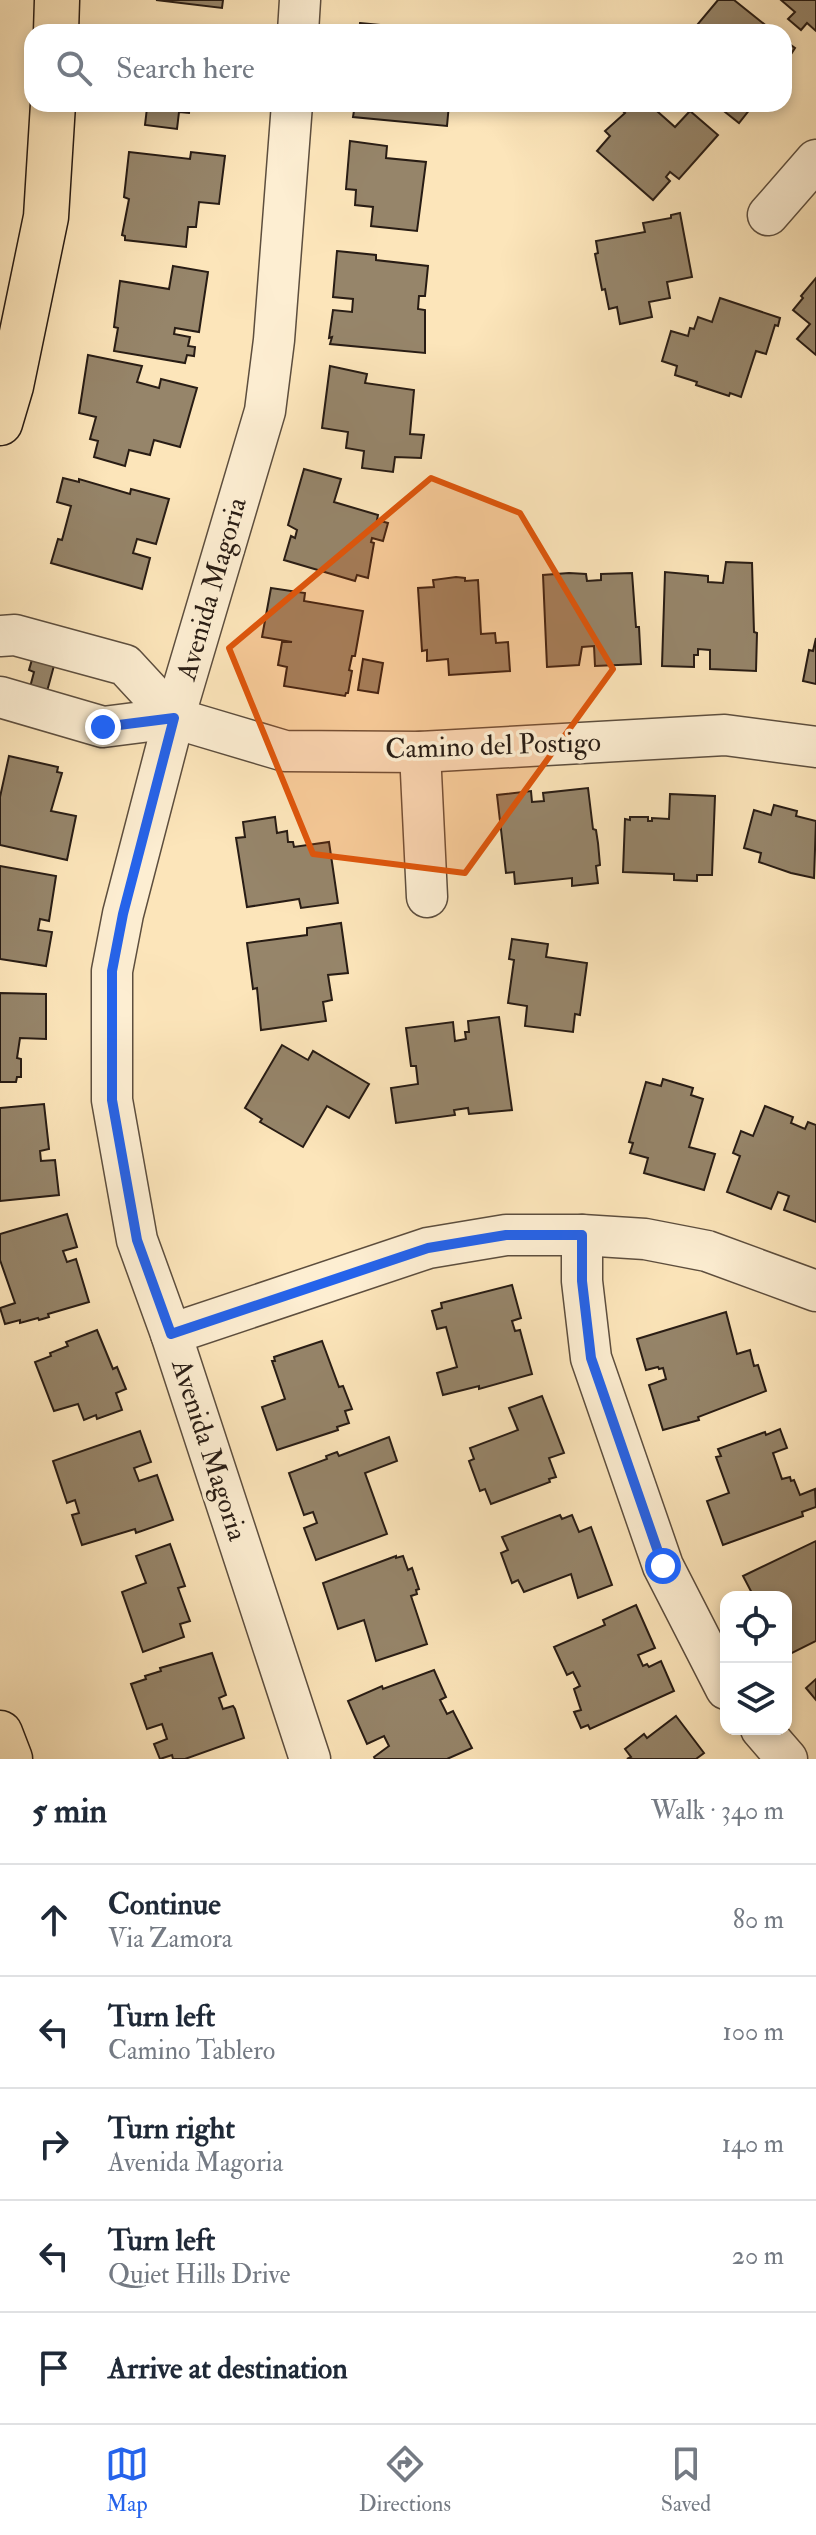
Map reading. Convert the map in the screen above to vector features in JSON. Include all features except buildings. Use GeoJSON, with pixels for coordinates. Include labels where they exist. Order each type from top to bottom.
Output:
{"type":"FeatureCollection","features":[{"type":"Feature","properties":{"kind":"main road"},"geometry":{"type":"LineString","coordinates":[[56,24],[57,0]]}},
{"type":"Feature","properties":{"kind":"main road"},"geometry":{"type":"LineString","coordinates":[[0,423],[11,386],[46,217],[53,112]]}},
{"type":"Feature","properties":{"kind":"main road"},"geometry":{"type":"LineString","coordinates":[[0,1733],[10,1759]]}},
{"type":"Feature","properties":{"kind":"street"},"geometry":{"type":"LineString","coordinates":[[298,24],[300,0]]}},
{"type":"Feature","properties":{"kind":"street","name":"Avenida Magoria"},"geometry":{"type":"LineString","coordinates":[[291,112],[274,340],[265,411],[174,718],[123,914],[112,971],[112,1100],[137,1240],[171,1334],[310,1759]]}},
{"type":"Feature","properties":{"kind":"street"},"geometry":{"type":"LineString","coordinates":[[768,215],[816,160]]}},
{"type":"Feature","properties":{"kind":"street"},"geometry":{"type":"LineString","coordinates":[[0,636],[15,635],[125,665],[174,718]]}},
{"type":"Feature","properties":{"kind":"street"},"geometry":{"type":"LineString","coordinates":[[0,697],[103,727],[174,718]]}},
{"type":"Feature","properties":{"kind":"street","name":"Camino del Postigo"},"geometry":{"type":"LineString","coordinates":[[174,718],[285,751],[420,752],[725,735],[816,747]]}},
{"type":"Feature","properties":{"kind":"street"},"geometry":{"type":"LineString","coordinates":[[420,752],[427,897]]}},
{"type":"Feature","properties":{"kind":"street"},"geometry":{"type":"LineString","coordinates":[[171,1334],[428,1248],[506,1235],[645,1239],[707,1251],[816,1291]]}},
{"type":"Feature","properties":{"kind":"street"},"geometry":{"type":"LineString","coordinates":[[582,1235],[582,1281],[591,1358],[663,1566],[720,1677]]}},
{"type":"Feature","properties":{"kind":"street"},"geometry":{"type":"LineString","coordinates":[[766,1735],[787,1759]]}},
{"type":"Feature","properties":{"kind":"highlighted area"},"geometry":{"type":"Polygon","coordinates":[[[431,478],[520,513],[613,669],[465,873],[313,854],[229,648],[431,478]]]}},
{"type":"Feature","properties":{"kind":"route"},"geometry":{"type":"LineString","coordinates":[[103,727],[174,718],[123,914],[112,971],[112,1100],[137,1240],[171,1334],[428,1248],[506,1235],[582,1235],[582,1281],[591,1358],[663,1566]]}}]}
